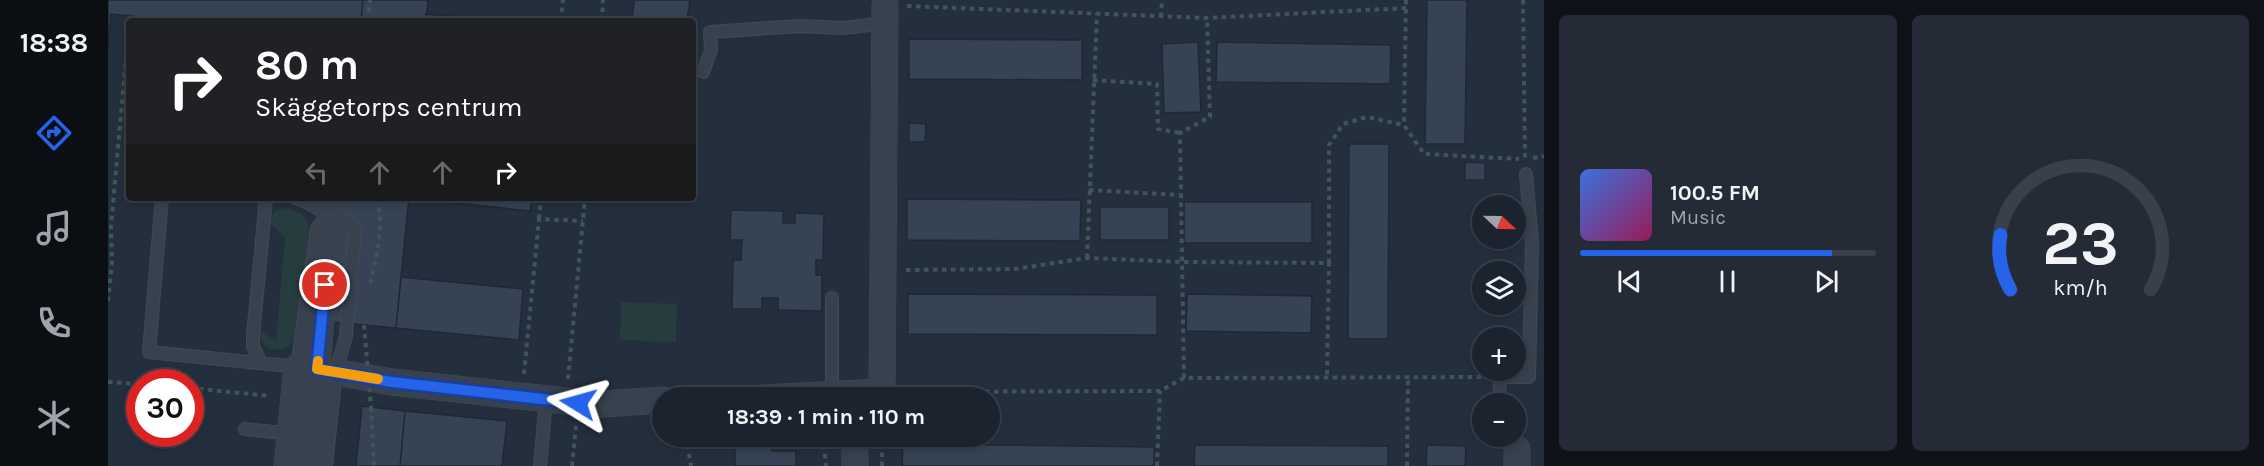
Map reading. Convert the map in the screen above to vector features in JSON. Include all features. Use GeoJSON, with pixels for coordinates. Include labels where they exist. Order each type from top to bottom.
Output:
{"type":"FeatureCollection","features":[{"type":"Feature","properties":{"kind":"street"},"geometry":{"type":"LineString","coordinates":[[882,387],[885,14]]}},
{"type":"Feature","properties":{"kind":"street"},"geometry":{"type":"LineString","coordinates":[[287,466],[301,435],[317,369],[331,207]]}},
{"type":"Feature","properties":{"kind":"street"},"geometry":{"type":"LineString","coordinates":[[308,466],[294,399],[317,369]]}},
{"type":"Feature","properties":{"kind":"street"},"geometry":{"type":"LineString","coordinates":[[317,369],[392,382],[553,399],[588,405],[652,401]]}},
{"type":"Feature","properties":{"kind":"lane"},"geometry":{"type":"LineString","coordinates":[[703,72],[711,50],[710,32],[799,26],[843,28],[885,14]]}},
{"type":"Feature","properties":{"kind":"lane"},"geometry":{"type":"LineString","coordinates":[[1526,174],[1532,244],[1529,377],[1526,377]]}},
{"type":"Feature","properties":{"kind":"lane"},"geometry":{"type":"LineString","coordinates":[[162,201],[149,352],[317,369],[326,466]]}},
{"type":"Feature","properties":{"kind":"lane"},"geometry":{"type":"LineString","coordinates":[[261,363],[253,346],[253,336],[266,201]]}},
{"type":"Feature","properties":{"kind":"lane"},"geometry":{"type":"LineString","coordinates":[[309,201],[331,207]]}},
{"type":"Feature","properties":{"kind":"lane"},"geometry":{"type":"LineString","coordinates":[[831,387],[832,298]]}},
{"type":"Feature","properties":{"kind":"lane"},"geometry":{"type":"LineString","coordinates":[[540,466],[553,399]]}},
{"type":"Feature","properties":{"kind":"lane"},"geometry":{"type":"LineString","coordinates":[[244,429],[301,435]]}},
{"type":"Feature","properties":{"kind":"path"},"geometry":{"type":"LineString","coordinates":[[368,18],[370,0]]}},
{"type":"Feature","properties":{"kind":"path"},"geometry":{"type":"LineString","coordinates":[[561,18],[563,0]]}},
{"type":"Feature","properties":{"kind":"path"},"geometry":{"type":"LineString","coordinates":[[602,18],[603,0]]}},
{"type":"Feature","properties":{"kind":"path"},"geometry":{"type":"LineString","coordinates":[[1161,17],[1162,0]]}},
{"type":"Feature","properties":{"kind":"path"},"geometry":{"type":"LineString","coordinates":[[1407,0],[1404,125],[1424,153],[1525,159],[1544,156]]}},
{"type":"Feature","properties":{"kind":"path"},"geometry":{"type":"LineString","coordinates":[[1523,0],[1526,174]]}},
{"type":"Feature","properties":{"kind":"path"},"geometry":{"type":"LineString","coordinates":[[885,14],[1097,13],[1207,18],[1406,8]]}},
{"type":"Feature","properties":{"kind":"path"},"geometry":{"type":"LineString","coordinates":[[1087,258],[1097,13]]}},
{"type":"Feature","properties":{"kind":"path"},"geometry":{"type":"LineString","coordinates":[[1093,80],[1157,84],[1158,129],[1180,133],[1210,117],[1207,18]]}},
{"type":"Feature","properties":{"kind":"path"},"geometry":{"type":"LineString","coordinates":[[108,301],[112,262],[111,226],[126,55]]}},
{"type":"Feature","properties":{"kind":"path"},"geometry":{"type":"LineString","coordinates":[[1327,377],[1329,145],[1343,124],[1367,117],[1404,125]]}},
{"type":"Feature","properties":{"kind":"path"},"geometry":{"type":"LineString","coordinates":[[1180,133],[1184,378]]}},
{"type":"Feature","properties":{"kind":"path"},"geometry":{"type":"LineString","coordinates":[[1089,190],[1180,195]]}},
{"type":"Feature","properties":{"kind":"path"},"geometry":{"type":"LineString","coordinates":[[368,289],[376,263],[380,209],[378,201]]}},
{"type":"Feature","properties":{"kind":"path"},"geometry":{"type":"LineString","coordinates":[[541,201],[539,219],[553,399],[572,466]]}},
{"type":"Feature","properties":{"kind":"path"},"geometry":{"type":"LineString","coordinates":[[553,399],[585,201]]}},
{"type":"Feature","properties":{"kind":"path"},"geometry":{"type":"LineString","coordinates":[[539,219],[583,221]]}},
{"type":"Feature","properties":{"kind":"path"},"geometry":{"type":"LineString","coordinates":[[884,270],[1016,269],[1087,258],[1183,262],[1329,263]]}},
{"type":"Feature","properties":{"kind":"path"},"geometry":{"type":"LineString","coordinates":[[365,316],[374,466]]}},
{"type":"Feature","properties":{"kind":"path"},"geometry":{"type":"LineString","coordinates":[[1000,392],[1160,391],[1184,378],[1472,377]]}},
{"type":"Feature","properties":{"kind":"path"},"geometry":{"type":"LineString","coordinates":[[1407,466],[1408,378]]}},
{"type":"Feature","properties":{"kind":"path"},"geometry":{"type":"LineString","coordinates":[[108,382],[126,383]]}},
{"type":"Feature","properties":{"kind":"path"},"geometry":{"type":"LineString","coordinates":[[204,389],[294,399]]}},
{"type":"Feature","properties":{"kind":"path"},"geometry":{"type":"LineString","coordinates":[[1157,466],[1160,391]]}},
{"type":"Feature","properties":{"kind":"path"},"geometry":{"type":"LineString","coordinates":[[688,447],[691,466]]}},
{"type":"Feature","properties":{"kind":"path"},"geometry":{"type":"LineString","coordinates":[[824,447],[826,466]]}},
{"type":"Feature","properties":{"kind":"path"},"geometry":{"type":"LineString","coordinates":[[882,447],[882,466]]}},
{"type":"Feature","properties":{"kind":"green space"},"geometry":{"type":"Polygon","coordinates":[[[283,208],[304,216],[309,229],[296,336],[289,346],[272,349],[264,345],[260,329],[276,342],[285,238],[270,223],[274,212],[283,208]]]}},
{"type":"Feature","properties":{"kind":"green space"},"geometry":{"type":"Polygon","coordinates":[[[621,302],[677,304],[676,342],[620,340],[621,302]]]}},
{"type":"Feature","properties":{"kind":"building"},"geometry":{"type":"Polygon","coordinates":[[[108,0],[363,0],[361,18],[150,18],[111,14],[108,49],[108,0]]]}},
{"type":"Feature","properties":{"kind":"building"},"geometry":{"type":"Polygon","coordinates":[[[363,0],[428,0],[426,18],[361,18],[363,0]]]}},
{"type":"Feature","properties":{"kind":"building"},"geometry":{"type":"Polygon","coordinates":[[[634,0],[690,0],[687,18],[632,18],[634,0]]]}},
{"type":"Feature","properties":{"kind":"building"},"geometry":{"type":"Polygon","coordinates":[[[1427,0],[1467,0],[1465,144],[1425,144],[1427,0]]]}},
{"type":"Feature","properties":{"kind":"building"},"geometry":{"type":"Polygon","coordinates":[[[426,14],[467,18],[426,18],[426,14]]]}},
{"type":"Feature","properties":{"kind":"building"},"geometry":{"type":"Polygon","coordinates":[[[909,39],[1082,40],[1082,80],[909,79],[909,39]]]}},
{"type":"Feature","properties":{"kind":"building"},"geometry":{"type":"Polygon","coordinates":[[[1198,42],[1201,112],[1164,113],[1162,44],[1198,42]]]}},
{"type":"Feature","properties":{"kind":"building"},"geometry":{"type":"Polygon","coordinates":[[[1217,42],[1391,45],[1390,84],[1216,82],[1217,42]]]}},
{"type":"Feature","properties":{"kind":"building"},"geometry":{"type":"Polygon","coordinates":[[[909,123],[926,124],[925,142],[909,142],[909,123]]]}},
{"type":"Feature","properties":{"kind":"building"},"geometry":{"type":"Polygon","coordinates":[[[1349,144],[1389,144],[1388,339],[1348,339],[1349,144]]]}},
{"type":"Feature","properties":{"kind":"building"},"geometry":{"type":"Polygon","coordinates":[[[1465,162],[1485,163],[1485,180],[1465,180],[1465,162]]]}},
{"type":"Feature","properties":{"kind":"building"},"geometry":{"type":"Polygon","coordinates":[[[907,199],[1081,200],[1080,241],[907,240],[907,199]]]}},
{"type":"Feature","properties":{"kind":"building"},"geometry":{"type":"Polygon","coordinates":[[[344,201],[409,201],[396,328],[332,322],[344,201]]]}},
{"type":"Feature","properties":{"kind":"building"},"geometry":{"type":"Polygon","coordinates":[[[437,201],[532,201],[530,211],[437,201]]]}},
{"type":"Feature","properties":{"kind":"building"},"geometry":{"type":"Polygon","coordinates":[[[1184,202],[1312,202],[1312,243],[1184,243],[1184,202]]]}},
{"type":"Feature","properties":{"kind":"building"},"geometry":{"type":"Polygon","coordinates":[[[1100,207],[1169,207],[1169,240],[1100,240],[1100,207]]]}},
{"type":"Feature","properties":{"kind":"building"},"geometry":{"type":"Polygon","coordinates":[[[731,210],[783,211],[783,223],[795,223],[795,213],[824,214],[823,260],[816,260],[816,275],[822,275],[822,311],[778,310],[778,298],[762,298],[762,309],[732,309],[733,260],[741,260],[742,240],[730,240],[731,210]]]}},
{"type":"Feature","properties":{"kind":"building"},"geometry":{"type":"Polygon","coordinates":[[[401,277],[523,289],[519,340],[396,328],[401,277]]]}},
{"type":"Feature","properties":{"kind":"building"},"geometry":{"type":"Polygon","coordinates":[[[908,294],[1157,295],[1157,335],[908,334],[908,294]]]}},
{"type":"Feature","properties":{"kind":"building"},"geometry":{"type":"Polygon","coordinates":[[[1187,294],[1312,296],[1311,333],[1186,331],[1187,294]]]}},
{"type":"Feature","properties":{"kind":"building"},"geometry":{"type":"Polygon","coordinates":[[[362,406],[405,411],[400,466],[356,466],[362,406]]]}},
{"type":"Feature","properties":{"kind":"building"},"geometry":{"type":"Polygon","coordinates":[[[405,411],[507,421],[502,466],[400,466],[405,411]]]}},
{"type":"Feature","properties":{"kind":"building"},"geometry":{"type":"Polygon","coordinates":[[[1000,445],[1154,447],[1154,466],[902,466],[903,447],[1000,447],[1000,445]]]}},
{"type":"Feature","properties":{"kind":"building"},"geometry":{"type":"Polygon","coordinates":[[[1195,445],[1388,446],[1388,466],[1194,466],[1195,445]]]}},
{"type":"Feature","properties":{"kind":"building"},"geometry":{"type":"Polygon","coordinates":[[[1427,445],[1466,446],[1465,466],[1426,466],[1427,445]]]}},
{"type":"Feature","properties":{"kind":"building"},"geometry":{"type":"Polygon","coordinates":[[[735,447],[772,447],[772,451],[796,451],[796,466],[735,466],[735,447]]]}},
{"type":"Feature","properties":{"kind":"slow traffic"},"geometry":{"type":"LineString","coordinates":[[318,361],[317,369],[378,379]]}},
{"type":"Feature","properties":{"kind":"route"},"geometry":{"type":"LineString","coordinates":[[325,285],[317,369],[392,382],[578,403]]}}]}
